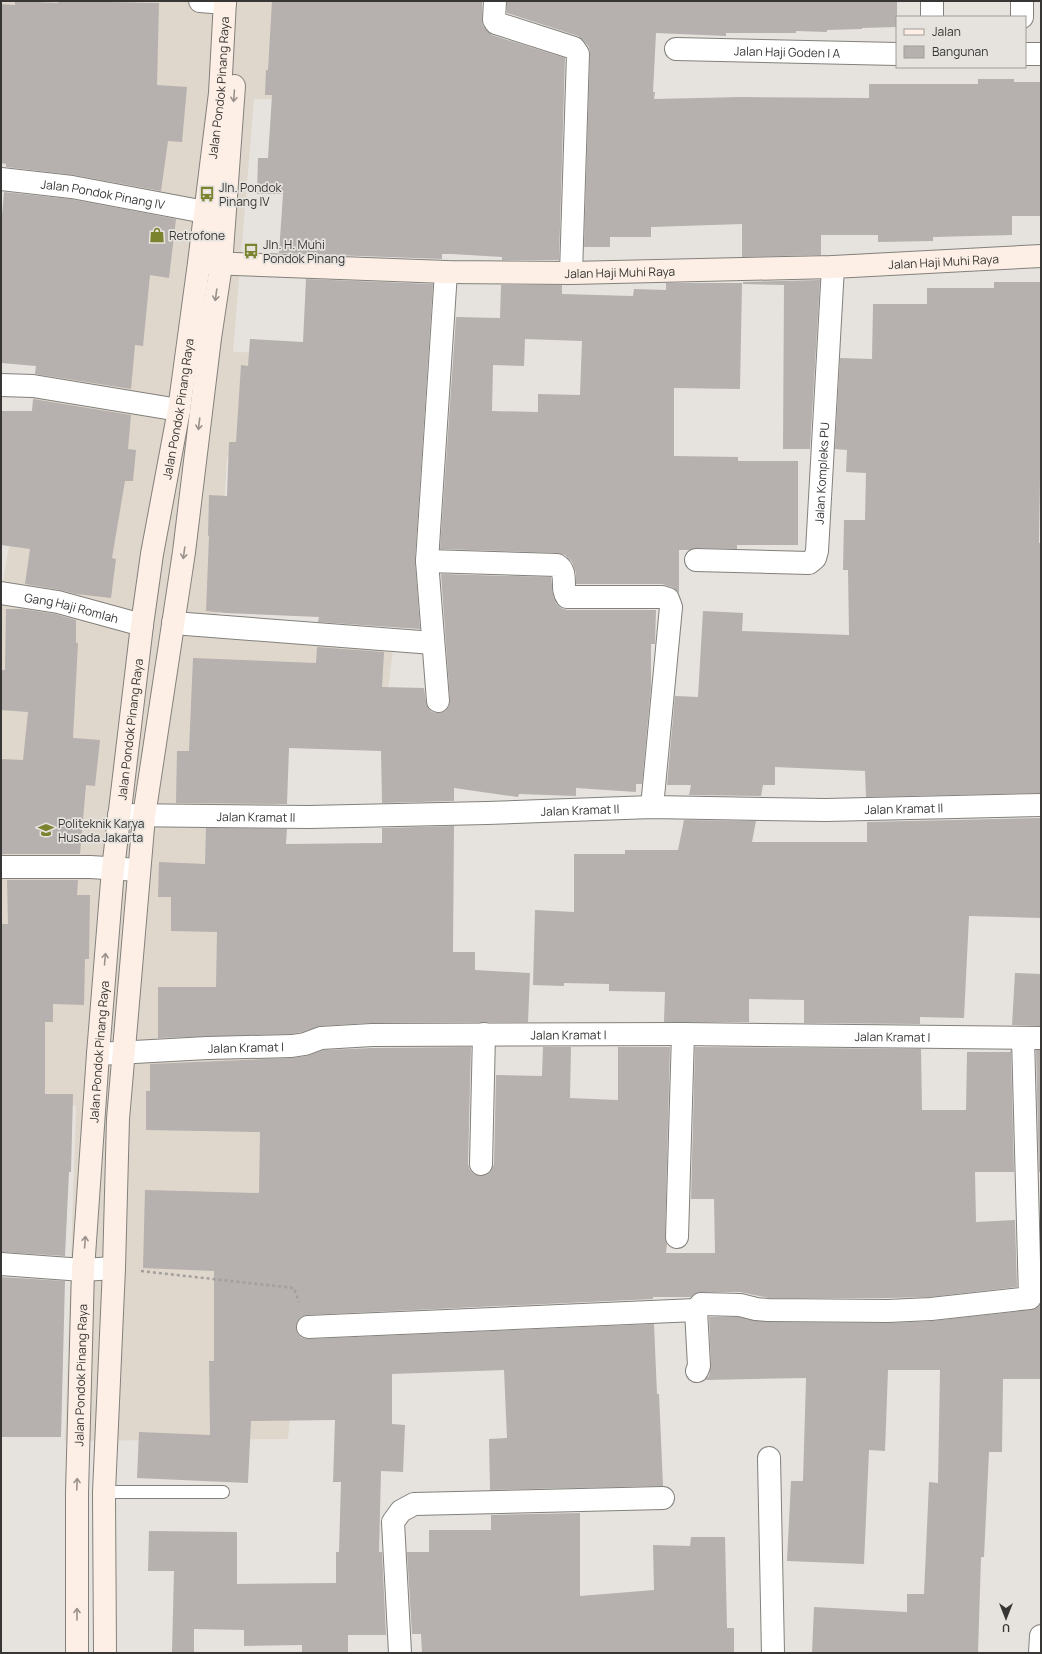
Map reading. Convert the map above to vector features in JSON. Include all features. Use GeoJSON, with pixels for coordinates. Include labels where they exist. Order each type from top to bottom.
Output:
{"type":"FeatureCollection","features":[{"type":"Feature","properties":{"kind":"main road","name":"Jalan Pondok Pinang Raya"},"geometry":{"type":"LineString","coordinates":[[105,1653],[104,1492],[114,1268],[118,1119],[144,816],[188,519],[210,338],[210,264],[205,212],[230,2]]}},
{"type":"Feature","properties":{"kind":"main road","name":"Jalan Pondok Pinang Raya"},"geometry":{"type":"LineString","coordinates":[[76,1653],[77,1493],[83,1270],[113,869],[142,625],[179,410],[210,264],[230,143],[230,2]]}},
{"type":"Feature","properties":{"kind":"main road","name":"Jalan Haji Muhi Raya"},"geometry":{"type":"LineString","coordinates":[[210,264],[446,272],[571,273],[832,267],[1041,256]]}},
{"type":"Feature","properties":{"kind":"main road"},"geometry":{"type":"LineString","coordinates":[[160,515],[188,519]]}},
{"type":"Feature","properties":{"kind":"street"},"geometry":{"type":"LineString","coordinates":[[200,1],[230,2]]}},
{"type":"Feature","properties":{"kind":"street"},"geometry":{"type":"LineString","coordinates":[[495,1],[494,20],[496,23],[574,48],[578,54],[571,273]]}},
{"type":"Feature","properties":{"kind":"street"},"geometry":{"type":"LineString","coordinates":[[932,1],[932,16]]}},
{"type":"Feature","properties":{"kind":"street"},"geometry":{"type":"LineString","coordinates":[[1022,1],[1022,16]]}},
{"type":"Feature","properties":{"kind":"street","name":"Jalan Haji Goden I A"},"geometry":{"type":"LineString","coordinates":[[676,49],[896,54]]}},
{"type":"Feature","properties":{"kind":"street"},"geometry":{"type":"LineString","coordinates":[[1026,54],[1041,54]]}},
{"type":"Feature","properties":{"kind":"street","name":"Jalan Pondok Pinang IV"},"geometry":{"type":"LineString","coordinates":[[1,179],[72,187],[205,212]]}},
{"type":"Feature","properties":{"kind":"street","name":"Jalan Kompleks PU"},"geometry":{"type":"LineString","coordinates":[[696,560],[808,563],[815,558],[818,543],[832,267]]}},
{"type":"Feature","properties":{"kind":"street"},"geometry":{"type":"LineString","coordinates":[[438,701],[427,561],[446,272]]}},
{"type":"Feature","properties":{"kind":"street"},"geometry":{"type":"LineString","coordinates":[[1,385],[33,386],[179,410]]}},
{"type":"Feature","properties":{"kind":"street"},"geometry":{"type":"LineString","coordinates":[[427,561],[557,565],[562,568],[564,573],[564,594],[567,598],[662,597],[668,599],[671,607],[652,807]]}},
{"type":"Feature","properties":{"kind":"street","name":"Gang Haji Romlah"},"geometry":{"type":"LineString","coordinates":[[1,593],[58,602],[142,625]]}},
{"type":"Feature","properties":{"kind":"street"},"geometry":{"type":"LineString","coordinates":[[173,623],[433,643]]}},
{"type":"Feature","properties":{"kind":"street","name":"Jalan Kramat II"},"geometry":{"type":"LineString","coordinates":[[119,815],[317,817],[652,807],[826,810],[1041,805]]}},
{"type":"Feature","properties":{"kind":"street"},"geometry":{"type":"LineString","coordinates":[[1,867],[90,867],[139,870]]}},
{"type":"Feature","properties":{"kind":"street"},"geometry":{"type":"LineString","coordinates":[[481,1164],[484,1034]]}},
{"type":"Feature","properties":{"kind":"street"},"geometry":{"type":"LineString","coordinates":[[677,1238],[683,1034]]}},
{"type":"Feature","properties":{"kind":"street","name":"Jalan Kramat I"},"geometry":{"type":"LineString","coordinates":[[98,1054],[292,1046],[305,1044],[322,1038],[342,1036],[683,1034],[1032,1038]]}},
{"type":"Feature","properties":{"kind":"street"},"geometry":{"type":"LineString","coordinates":[[697,1371],[699,1366],[696,1310],[701,1304],[740,1305],[768,1310],[888,1311],[930,1309],[1030,1298],[1032,1038]]}},
{"type":"Feature","properties":{"kind":"street"},"geometry":{"type":"LineString","coordinates":[[1,1264],[83,1270],[114,1268]]}},
{"type":"Feature","properties":{"kind":"street"},"geometry":{"type":"LineString","coordinates":[[308,1327],[696,1310]]}},
{"type":"Feature","properties":{"kind":"street"},"geometry":{"type":"LineString","coordinates":[[769,1458],[773,1653]]}},
{"type":"Feature","properties":{"kind":"street"},"geometry":{"type":"LineString","coordinates":[[400,1653],[394,1522],[401,1511],[414,1504],[664,1498]]}},
{"type":"Feature","properties":{"kind":"street"},"geometry":{"type":"LineString","coordinates":[[1040,1653],[1041,1636]]}},
{"type":"Feature","properties":{"kind":"lane"},"geometry":{"type":"LineString","coordinates":[[104,1492],[224,1492]]}},
{"type":"Feature","properties":{"kind":"path"},"geometry":{"type":"LineString","coordinates":[[114,1268],[294,1288],[308,1327]]}},
{"type":"Feature","properties":{"kind":"shaded area"},"geometry":{"type":"Polygon","coordinates":[[[1,1],[381,1],[383,99],[254,99],[233,352],[359,355],[356,452],[227,457],[217,634],[393,650],[383,728],[288,731],[259,916],[338,929],[288,1439],[65,1441],[76,1106],[1,1102],[1,593],[57,264],[83,3],[1,5],[1,1]]]}},
{"type":"Feature","properties":{"kind":"building"},"geometry":{"type":"Polygon","coordinates":[[[15,1],[58,3],[58,1],[159,3],[157,85],[187,87],[182,142],[168,141],[161,191],[74,175],[6,167],[6,164],[1,163],[1,4],[15,5],[15,1]]]}},
{"type":"Feature","properties":{"kind":"building"},"geometry":{"type":"Polygon","coordinates":[[[272,1],[482,1],[483,26],[492,35],[565,58],[559,260],[502,260],[502,257],[452,254],[442,254],[442,259],[279,253],[283,194],[257,194],[258,158],[268,158],[272,95],[265,95],[272,1]]]}},
{"type":"Feature","properties":{"kind":"building"},"geometry":{"type":"Polygon","coordinates":[[[507,1],[897,1],[896,27],[827,30],[827,32],[796,31],[796,33],[726,33],[726,36],[656,33],[653,92],[655,92],[654,99],[742,97],[869,98],[869,84],[978,84],[978,79],[1014,79],[1014,82],[1041,82],[1041,216],[1012,216],[1012,235],[933,237],[933,241],[878,242],[878,235],[821,235],[821,255],[742,257],[742,224],[651,227],[651,237],[610,237],[610,247],[584,247],[589,47],[578,36],[507,13],[507,1]]]}},
{"type":"Feature","properties":{"kind":"building"},"geometry":{"type":"Polygon","coordinates":[[[4,192],[70,199],[176,219],[169,278],[150,275],[143,346],[135,345],[131,389],[35,374],[36,366],[1,363],[1,227],[4,192]]]}},
{"type":"Feature","properties":{"kind":"building"},"geometry":{"type":"Polygon","coordinates":[[[306,279],[433,284],[415,560],[420,629],[318,622],[319,617],[206,611],[209,495],[227,496],[229,442],[236,442],[241,365],[248,366],[250,339],[303,342],[306,279]]]}},
{"type":"Feature","properties":{"kind":"building"},"geometry":{"type":"Polygon","coordinates":[[[820,280],[810,449],[783,449],[784,285],[743,284],[743,282],[820,280]]]}},
{"type":"Feature","properties":{"kind":"building"},"geometry":{"type":"Polygon","coordinates":[[[994,282],[1041,282],[1041,479],[1039,543],[1041,543],[1041,793],[866,797],[865,771],[775,767],[775,785],[763,785],[761,796],[689,795],[691,785],[667,785],[675,696],[698,697],[703,611],[743,613],[742,631],[849,635],[848,570],[843,570],[844,520],[865,520],[866,473],[846,472],[847,450],[835,449],[840,358],[872,359],[873,304],[927,304],[927,288],[994,288],[994,282]]]}},
{"type":"Feature","properties":{"kind":"building"},"geometry":{"type":"Polygon","coordinates":[[[666,283],[742,283],[740,389],[674,388],[674,456],[738,457],[738,461],[798,461],[798,545],[737,545],[737,549],[696,548],[679,550],[679,593],[672,587],[662,584],[576,584],[576,573],[572,562],[565,555],[558,553],[440,549],[456,317],[500,318],[501,285],[562,285],[562,294],[633,296],[634,289],[666,290],[666,283]],[[525,339],[524,366],[493,365],[492,411],[538,412],[538,394],[580,395],[582,341],[525,339]]]}},
{"type":"Feature","properties":{"kind":"building"},"geometry":{"type":"Polygon","coordinates":[[[33,399],[131,415],[128,449],[136,450],[133,481],[125,481],[112,558],[116,559],[111,598],[76,594],[25,584],[30,549],[1,545],[1,411],[32,411],[33,399]]]}},
{"type":"Feature","properties":{"kind":"building"},"geometry":{"type":"Polygon","coordinates":[[[441,574],[551,577],[553,596],[556,603],[561,608],[567,610],[656,610],[655,644],[651,644],[651,687],[642,784],[636,784],[636,792],[576,788],[576,796],[519,794],[518,797],[454,788],[454,801],[382,803],[381,751],[289,748],[287,804],[176,803],[177,751],[189,751],[193,658],[316,663],[317,647],[384,652],[382,687],[424,688],[428,708],[432,712],[439,713],[445,711],[449,706],[450,700],[441,574]]]}},
{"type":"Feature","properties":{"kind":"building"},"geometry":{"type":"Polygon","coordinates":[[[6,609],[22,609],[55,614],[76,620],[76,643],[78,643],[73,738],[100,740],[95,786],[86,785],[80,854],[1,854],[1,759],[23,760],[28,712],[1,710],[1,670],[5,670],[6,609]]]}},
{"type":"Feature","properties":{"kind":"building"},"geometry":{"type":"Polygon","coordinates":[[[1041,818],[1041,918],[969,916],[964,1018],[920,1017],[920,1024],[804,1023],[804,1000],[749,999],[749,1022],[664,1022],[665,992],[609,991],[609,984],[564,983],[564,986],[533,985],[535,910],[574,912],[574,854],[625,854],[625,850],[678,850],[684,820],[756,821],[752,842],[867,842],[867,822],[1041,818]]]}},
{"type":"Feature","properties":{"kind":"building"},"geometry":{"type":"Polygon","coordinates":[[[454,826],[453,952],[475,952],[475,970],[530,973],[528,1022],[371,1023],[320,1026],[291,1034],[158,1038],[158,987],[216,987],[217,932],[171,931],[171,897],[158,897],[159,862],[205,864],[206,828],[287,829],[286,844],[382,843],[382,828],[454,826]]]}},
{"type":"Feature","properties":{"kind":"building"},"geometry":{"type":"Polygon","coordinates":[[[7,880],[78,880],[77,895],[90,895],[89,959],[85,959],[84,1005],[53,1004],[53,1022],[45,1022],[45,1094],[73,1094],[71,1172],[69,1172],[65,1256],[1,1252],[1,924],[8,924],[7,880]]]}},
{"type":"Feature","properties":{"kind":"building"},"geometry":{"type":"Polygon","coordinates":[[[1015,973],[1041,974],[1041,1026],[1012,1025],[1015,973]]]}},
{"type":"Feature","properties":{"kind":"building"},"geometry":{"type":"Polygon","coordinates":[[[471,1047],[468,1164],[470,1170],[474,1174],[481,1176],[487,1175],[491,1171],[494,1164],[496,1075],[542,1076],[543,1047],[571,1047],[570,1098],[618,1100],[618,1047],[670,1047],[665,1237],[667,1244],[666,1253],[715,1253],[714,1199],[691,1199],[695,1047],[921,1049],[922,1110],[966,1110],[967,1052],[1010,1052],[1011,1050],[1014,1172],[975,1172],[976,1222],[1015,1220],[1017,1287],[930,1297],[888,1298],[769,1298],[740,1292],[701,1292],[696,1293],[691,1297],[653,1297],[653,1299],[302,1316],[297,1322],[296,1328],[298,1334],[302,1338],[309,1339],[654,1324],[663,1486],[490,1490],[489,1439],[507,1438],[504,1370],[392,1374],[392,1424],[405,1425],[403,1472],[381,1471],[379,1552],[382,1552],[386,1635],[348,1635],[348,1653],[302,1653],[302,1645],[244,1646],[244,1630],[194,1629],[194,1653],[172,1653],[174,1571],[148,1571],[149,1531],[237,1532],[237,1584],[336,1583],[336,1552],[339,1552],[341,1482],[333,1482],[335,1420],[251,1421],[248,1483],[137,1478],[139,1432],[210,1435],[209,1361],[214,1361],[214,1271],[143,1268],[145,1190],[259,1193],[260,1132],[146,1130],[146,1091],[150,1091],[150,1064],[292,1058],[307,1056],[324,1050],[471,1047]]]}},
{"type":"Feature","properties":{"kind":"building"},"geometry":{"type":"Polygon","coordinates":[[[1036,1050],[1041,1050],[1041,1172],[1039,1172],[1036,1050]]]}},
{"type":"Feature","properties":{"kind":"building"},"geometry":{"type":"Polygon","coordinates":[[[1,1277],[65,1281],[61,1437],[1,1437],[1,1277]]]}},
{"type":"Feature","properties":{"kind":"building"},"geometry":{"type":"Polygon","coordinates":[[[1041,1304],[1041,1379],[1003,1379],[1002,1452],[989,1452],[984,1557],[981,1557],[978,1653],[812,1653],[814,1607],[907,1612],[907,1594],[924,1594],[929,1482],[938,1483],[940,1370],[888,1370],[885,1451],[869,1450],[864,1564],[787,1561],[791,1481],[803,1481],[806,1378],[705,1380],[709,1376],[711,1365],[709,1317],[738,1317],[768,1322],[889,1323],[932,1321],[1031,1310],[1037,1308],[1041,1304]]]}},
{"type":"Feature","properties":{"kind":"building"},"geometry":{"type":"Polygon","coordinates":[[[580,1513],[580,1596],[654,1590],[653,1545],[690,1546],[691,1537],[725,1537],[727,1628],[734,1628],[734,1653],[422,1653],[421,1634],[412,1634],[407,1552],[429,1552],[429,1530],[491,1530],[491,1515],[580,1513]]]}},
{"type":"Feature","properties":{"kind":"place","name":"Jln. Pondok Pinang IV"},"geometry":{"type":"Point","coordinates":[207,194]}},
{"type":"Feature","properties":{"kind":"place","name":"Retrofone"},"geometry":{"type":"Point","coordinates":[157,235]}},
{"type":"Feature","properties":{"kind":"place","name":"Jln. H. Muhi Pondok Pinang"},"geometry":{"type":"Point","coordinates":[251,251]}},
{"type":"Feature","properties":{"kind":"place","name":"Politeknik Karya Husada Jakarta"},"geometry":{"type":"Point","coordinates":[46,830]}}]}
